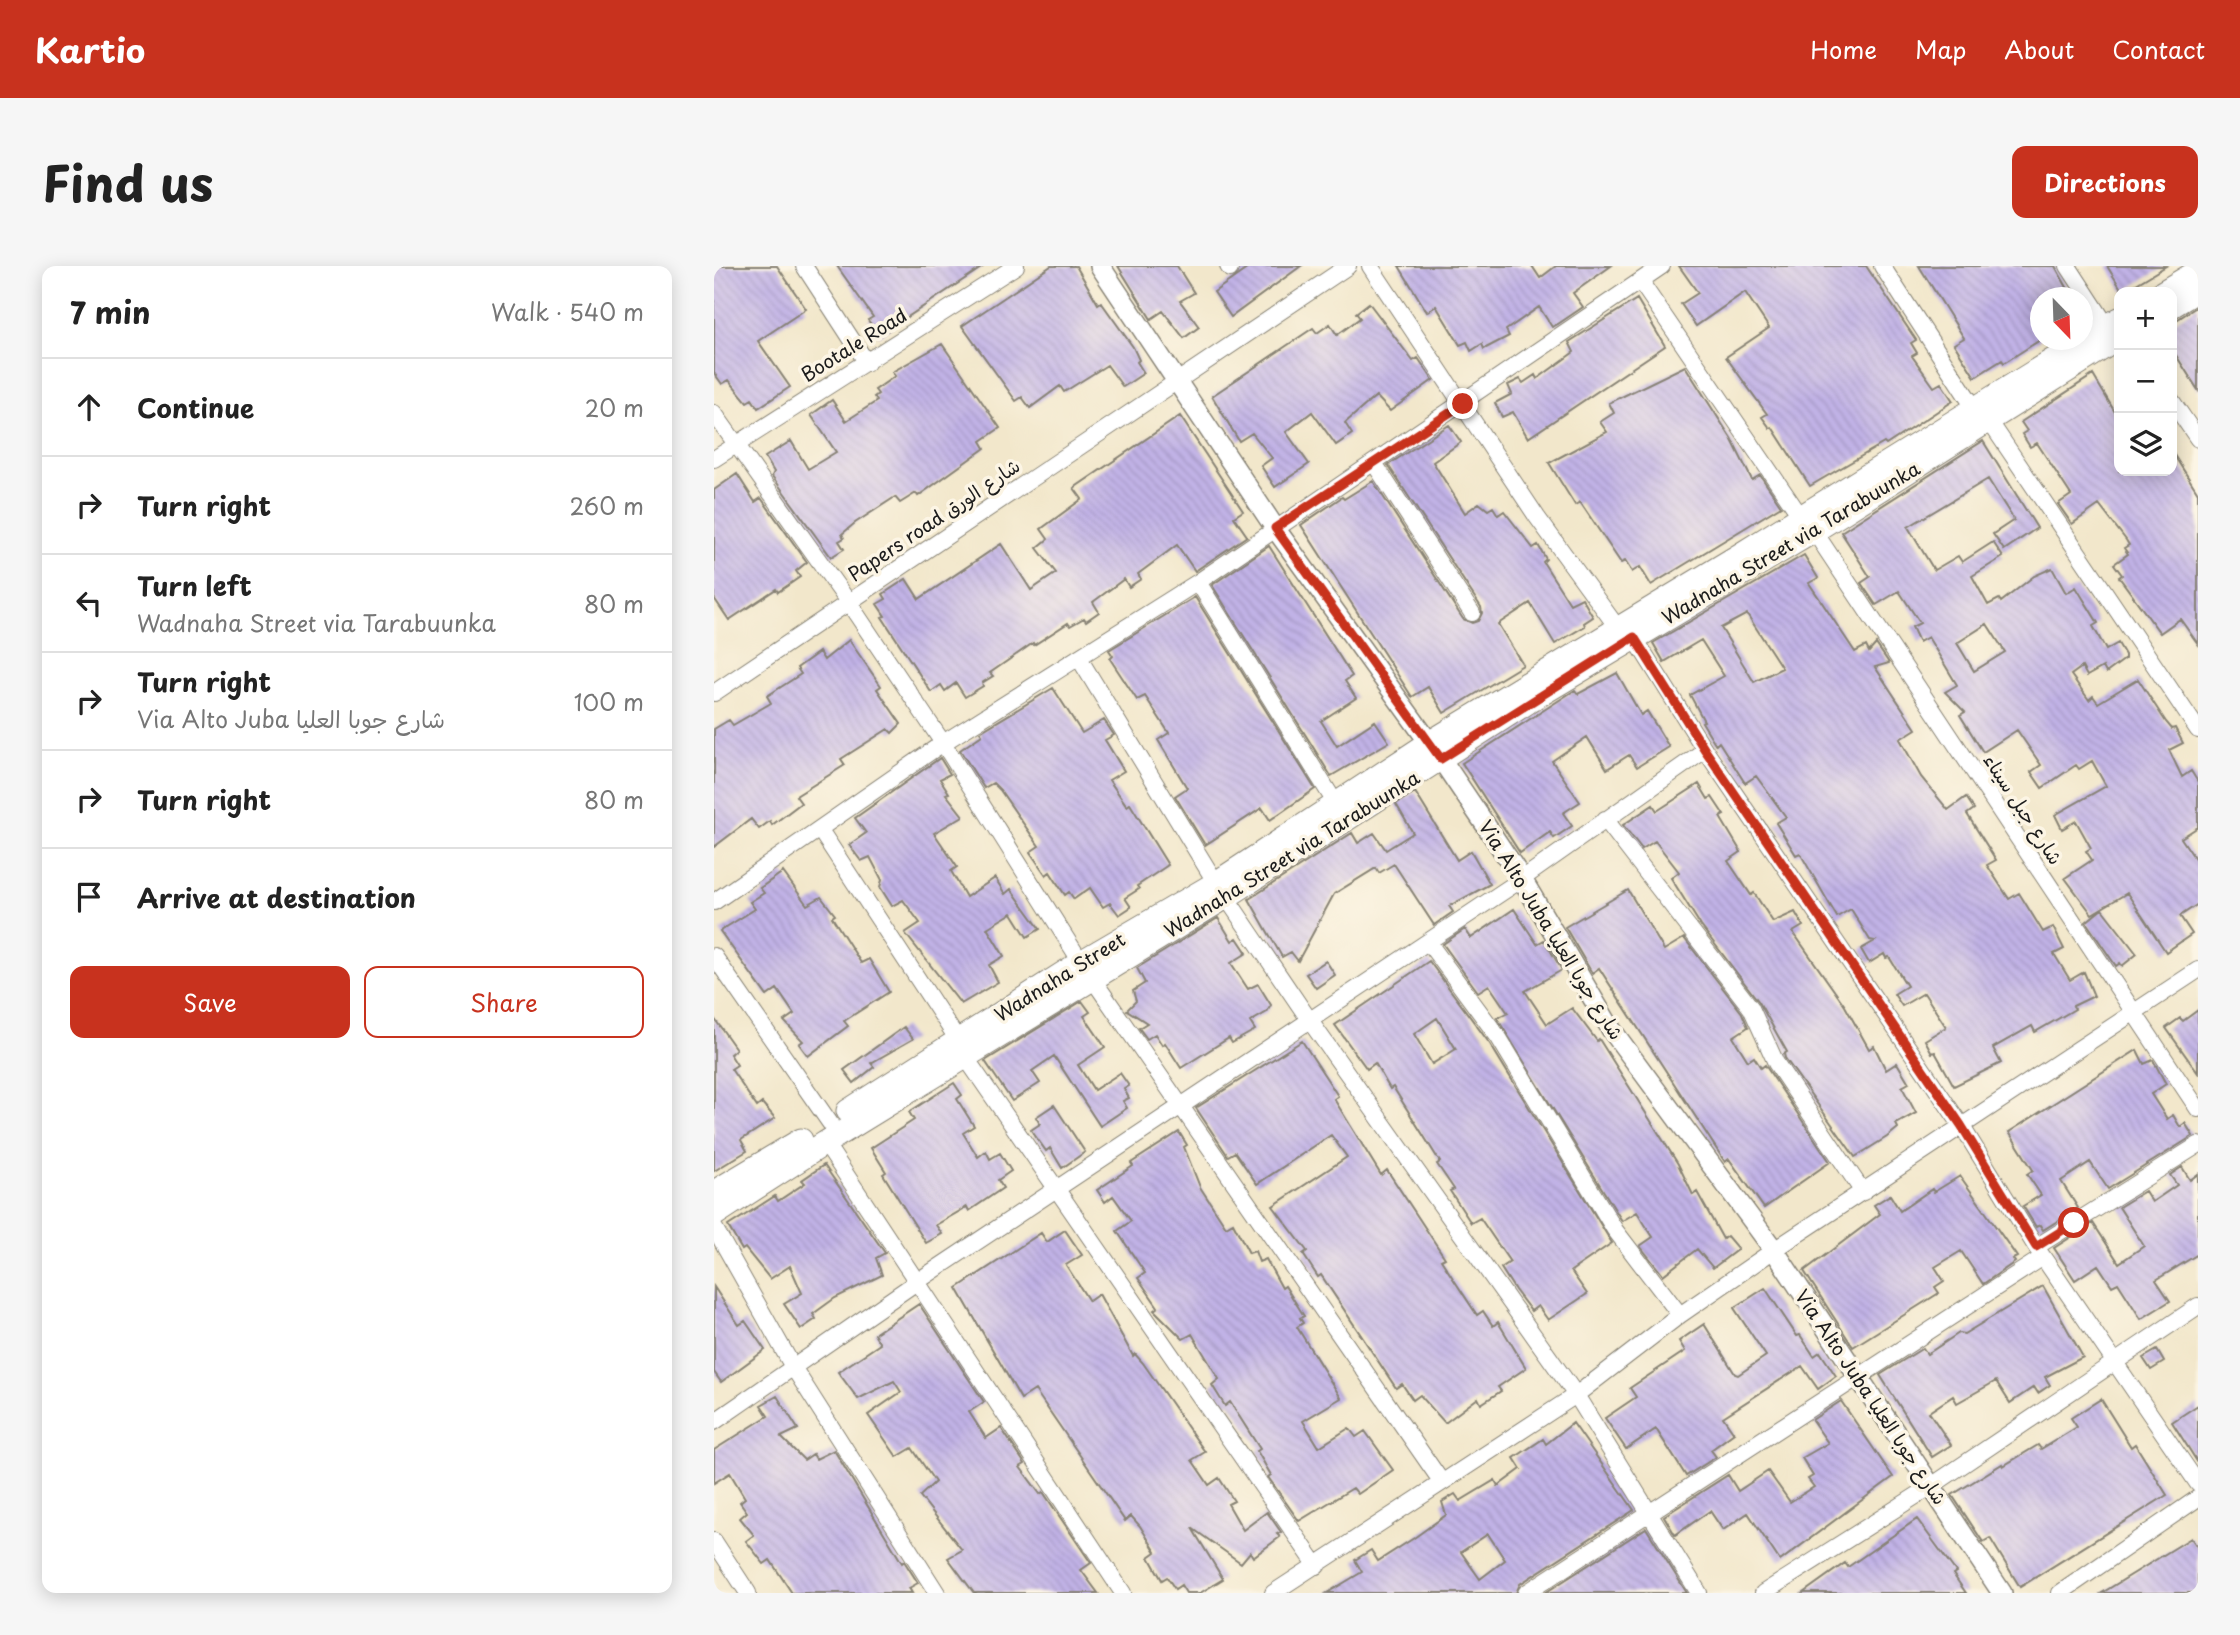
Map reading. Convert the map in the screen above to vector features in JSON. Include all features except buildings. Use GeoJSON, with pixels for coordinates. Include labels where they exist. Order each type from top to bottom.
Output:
{"type":"FeatureCollection","features":[{"type":"Feature","properties":{"kind":"main road"},"geometry":{"type":"LineString","coordinates":[[2171,287],[2198,271]]}},
{"type":"Feature","properties":{"kind":"main road"},"geometry":{"type":"LineString","coordinates":[[2177,303],[2198,290]]}},
{"type":"Feature","properties":{"kind":"main road","name":"Wadnaha Street"},"geometry":{"type":"LineString","coordinates":[[714,1192],[827,1133],[1087,970],[1221,890],[1336,804],[1435,751],[1626,632],[1808,524],[2114,329]]}},
{"type":"Feature","properties":{"kind":"main road","name":"Wadnaha Street via Tarabuunka"},"geometry":{"type":"LineString","coordinates":[[1221,890],[1435,751]]}},
{"type":"Feature","properties":{"kind":"main road"},"geometry":{"type":"LineString","coordinates":[[714,1214],[827,1133]]}},
{"type":"Feature","properties":{"kind":"street"},"geometry":{"type":"LineString","coordinates":[[804,266],[867,363]]}},
{"type":"Feature","properties":{"kind":"street"},"geometry":{"type":"LineString","coordinates":[[985,266],[995,279]]}},
{"type":"Feature","properties":{"kind":"street","name":"Bootale Road"},"geometry":{"type":"LineString","coordinates":[[714,459],[1016,266]]}},
{"type":"Feature","properties":{"kind":"street","name":"Via Alto Juba شارع جوبا العليا"},"geometry":{"type":"LineString","coordinates":[[1100,266],[1275,528],[1435,751],[1521,879],[1611,1029],[1774,1250],[2002,1593]]}},
{"type":"Feature","properties":{"kind":"street","name":"Papers road شارع الورق"},"geometry":{"type":"LineString","coordinates":[[714,693],[1348,266]]}},
{"type":"Feature","properties":{"kind":"street"},"geometry":{"type":"LineString","coordinates":[[1370,266],[1536,517],[1626,632],[1961,1125],[2040,1252],[2198,1484]]}},
{"type":"Feature","properties":{"kind":"street"},"geometry":{"type":"LineString","coordinates":[[714,902],[943,743],[1198,582],[1662,266]]}},
{"type":"Feature","properties":{"kind":"street"},"geometry":{"type":"LineString","coordinates":[[1882,266],[2198,730]]}},
{"type":"Feature","properties":{"kind":"street"},"geometry":{"type":"LineString","coordinates":[[2068,266],[2114,327]]}},
{"type":"Feature","properties":{"kind":"street","name":"شارع جبل سيناء"},"geometry":{"type":"LineString","coordinates":[[1640,281],[1808,524],[2198,1109]]}},
{"type":"Feature","properties":{"kind":"street"},"geometry":{"type":"LineString","coordinates":[[2177,408],[2198,439]]}},
{"type":"Feature","properties":{"kind":"street"},"geometry":{"type":"LineString","coordinates":[[714,413],[849,603],[943,743],[1087,970],[1441,1481]]}},
{"type":"Feature","properties":{"kind":"street"},"geometry":{"type":"LineString","coordinates":[[1374,463],[1472,612]]}},
{"type":"Feature","properties":{"kind":"street"},"geometry":{"type":"LineString","coordinates":[[1198,582],[1336,804]]}},
{"type":"Feature","properties":{"kind":"street"},"geometry":{"type":"LineString","coordinates":[[1079,658],[1221,890],[1310,1021],[1576,1395],[1699,1593]]}},
{"type":"Feature","properties":{"kind":"street"},"geometry":{"type":"LineString","coordinates":[[714,1422],[918,1281],[1521,879],[1705,750]]}},
{"type":"Feature","properties":{"kind":"street"},"geometry":{"type":"LineString","coordinates":[[1605,819],[1751,1008],[1776,1063],[1863,1192]]}},
{"type":"Feature","properties":{"kind":"street"},"geometry":{"type":"LineString","coordinates":[[820,830],[962,1049],[1317,1566]]}},
{"type":"Feature","properties":{"kind":"street"},"geometry":{"type":"LineString","coordinates":[[1428,942],[1499,1038],[1615,1230],[1680,1315]]}},
{"type":"Feature","properties":{"kind":"street"},"geometry":{"type":"LineString","coordinates":[[714,956],[918,1281],[1123,1593]]}},
{"type":"Feature","properties":{"kind":"street"},"geometry":{"type":"LineString","coordinates":[[1273,1593],[1576,1395],[1680,1315],[1774,1250],[2198,970]]}},
{"type":"Feature","properties":{"kind":"street"},"geometry":{"type":"LineString","coordinates":[[1526,1593],[1856,1376],[2198,1145]]}},
{"type":"Feature","properties":{"kind":"street"},"geometry":{"type":"LineString","coordinates":[[714,1227],[793,1367],[937,1593]]}},
{"type":"Feature","properties":{"kind":"street"},"geometry":{"type":"LineString","coordinates":[[1763,1593],[1930,1487],[2114,1360],[2198,1306]]}},
{"type":"Feature","properties":{"kind":"street"},"geometry":{"type":"LineString","coordinates":[[2060,1593],[2198,1498]]}},
{"type":"Feature","properties":{"kind":"street"},"geometry":{"type":"LineString","coordinates":[[714,1541],[748,1593]]}},
{"type":"Feature","properties":{"kind":"route"},"geometry":{"type":"LineString","coordinates":[[1463,404],[1275,528],[1441,759],[1634,637],[1705,750],[1961,1125],[2036,1247],[2074,1223]]}}]}
